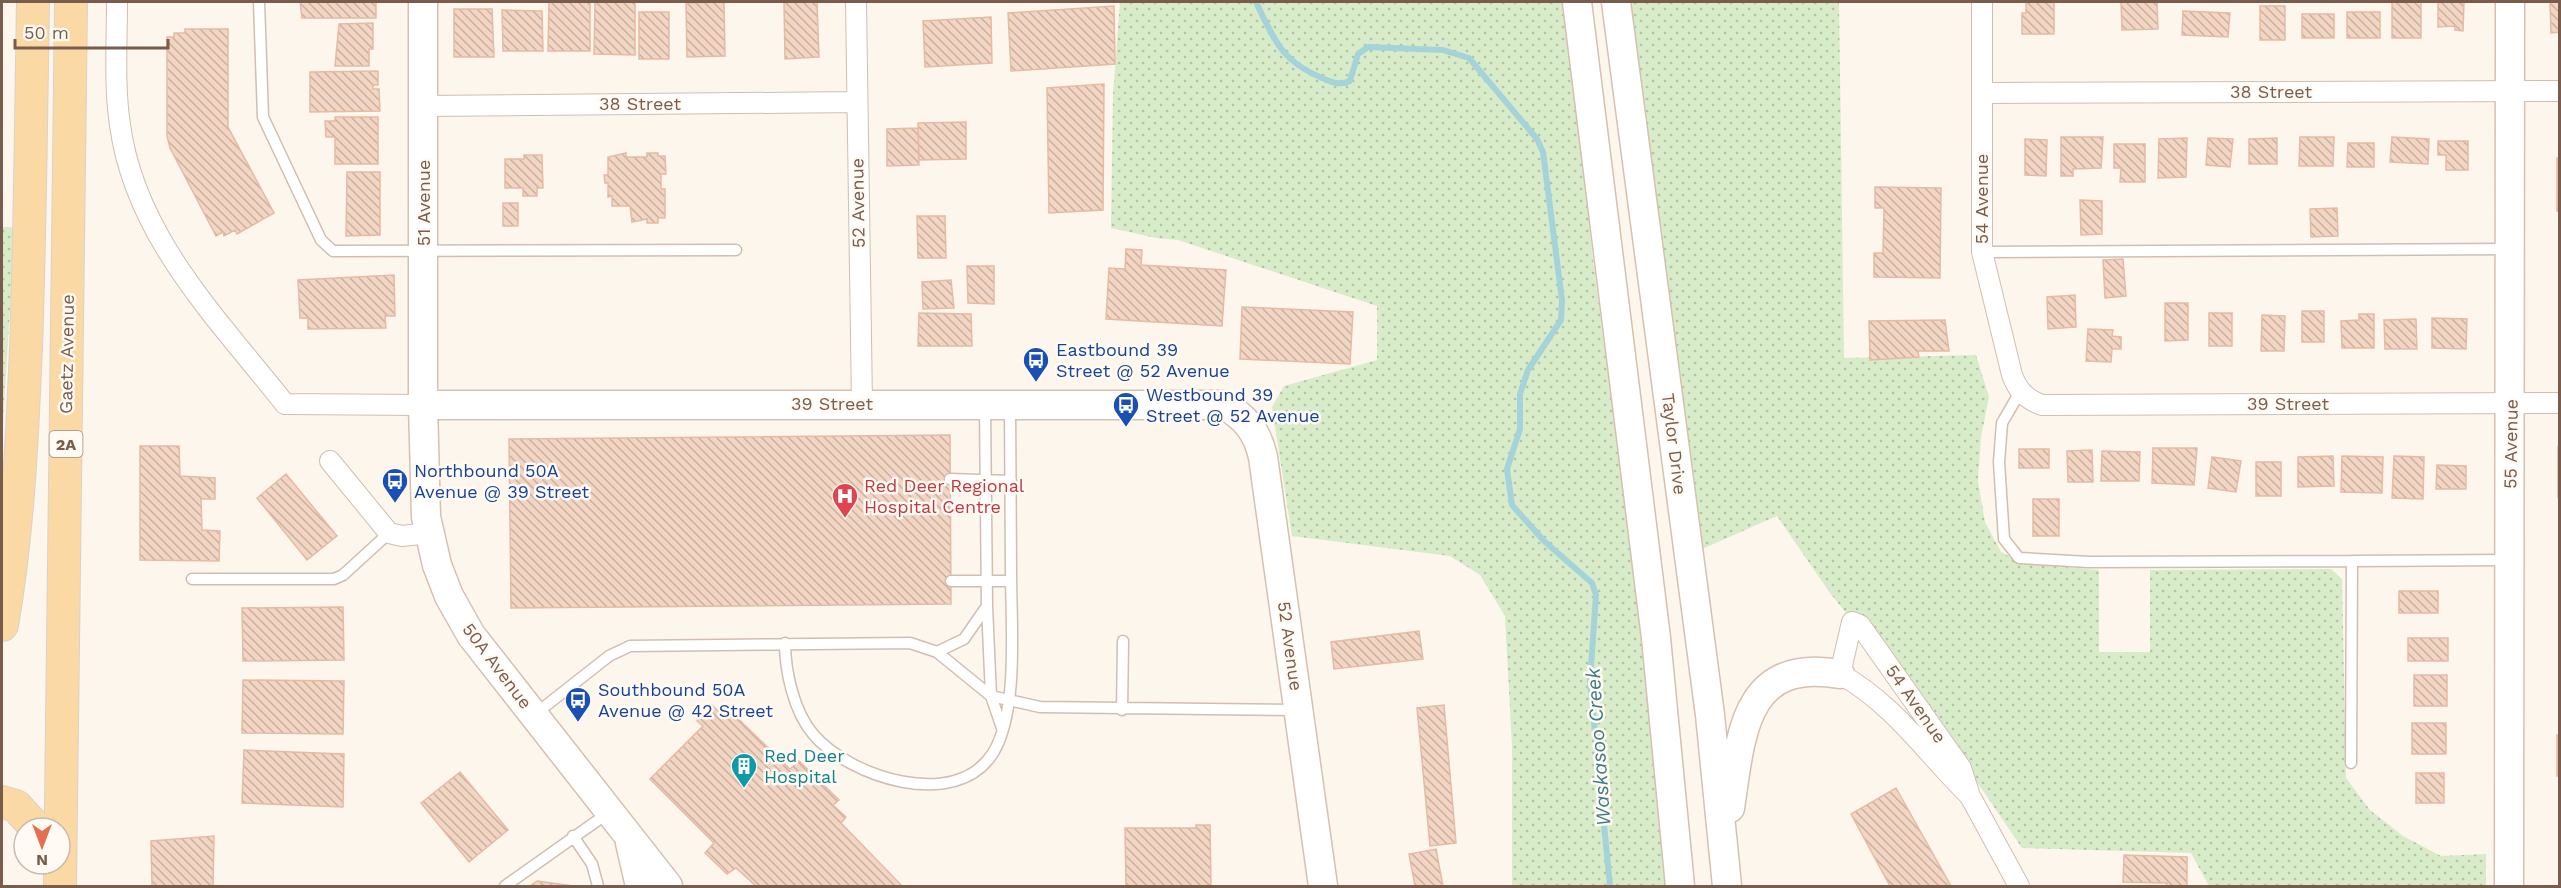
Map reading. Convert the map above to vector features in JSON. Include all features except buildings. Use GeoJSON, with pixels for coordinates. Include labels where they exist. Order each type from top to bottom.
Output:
{"type":"FeatureCollection","features":[{"type":"Feature","properties":{"kind":"main road","name":"2A"},"geometry":{"type":"LineString","coordinates":[[2,625],[13,561],[22,459],[30,205],[33,2]]}},
{"type":"Feature","properties":{"kind":"main road","name":"Gaetz Avenue"},"geometry":{"type":"LineString","coordinates":[[58,886],[71,2]]}},
{"type":"Feature","properties":{"kind":"main road"},"geometry":{"type":"LineString","coordinates":[[2,802],[16,806],[25,816]]}},
{"type":"Feature","properties":{"kind":"street"},"geometry":{"type":"LineString","coordinates":[[117,2],[118,108],[123,144],[145,211],[169,256],[285,404],[423,405]]}},
{"type":"Feature","properties":{"kind":"street","name":"51 Avenue"},"geometry":{"type":"LineString","coordinates":[[423,2],[423,405]]}},
{"type":"Feature","properties":{"kind":"street","name":"52 Avenue"},"geometry":{"type":"LineString","coordinates":[[856,2],[862,404]]}},
{"type":"Feature","properties":{"kind":"street"},"geometry":{"type":"LineString","coordinates":[[1577,2],[1656,638],[1680,886]]}},
{"type":"Feature","properties":{"kind":"street","name":"Taylor Drive"},"geometry":{"type":"LineString","coordinates":[[1616,2],[1710,715],[1727,886]]}},
{"type":"Feature","properties":{"kind":"street","name":"54 Avenue"},"geometry":{"type":"LineString","coordinates":[[1982,2],[1982,252],[2012,375],[2020,392]]}},
{"type":"Feature","properties":{"kind":"street","name":"55 Avenue"},"geometry":{"type":"LineString","coordinates":[[2509,886],[2510,2]]}},
{"type":"Feature","properties":{"kind":"street","name":"38 Street"},"geometry":{"type":"LineString","coordinates":[[1982,93],[2559,91]]}},
{"type":"Feature","properties":{"kind":"street","name":"38 Street"},"geometry":{"type":"LineString","coordinates":[[424,106],[856,102]]}},
{"type":"Feature","properties":{"kind":"street","name":"39 Street"},"geometry":{"type":"LineString","coordinates":[[2020,392],[2032,402],[2043,405],[2559,403]]}},
{"type":"Feature","properties":{"kind":"street","name":"39 Street"},"geometry":{"type":"LineString","coordinates":[[423,405],[1212,404],[1224,405],[1238,414]]}},
{"type":"Feature","properties":{"kind":"street","name":"50A Avenue"},"geometry":{"type":"LineString","coordinates":[[423,405],[429,533],[449,596],[471,635],[668,886]]}},
{"type":"Feature","properties":{"kind":"street","name":"52 Avenue"},"geometry":{"type":"LineString","coordinates":[[1238,414],[1254,430],[1263,457],[1323,886]]}},
{"type":"Feature","properties":{"kind":"street"},"geometry":{"type":"LineString","coordinates":[[330,461],[388,533],[402,536],[429,533]]}},
{"type":"Feature","properties":{"kind":"street","name":"54 Avenue"},"geometry":{"type":"LineString","coordinates":[[1970,796],[1875,696],[1840,674],[1852,622],[1860,625],[1961,768],[1970,796],[2019,886]]}},
{"type":"Feature","properties":{"kind":"street"},"geometry":{"type":"LineString","coordinates":[[1724,849],[1741,734],[1757,698],[1770,684],[1790,674],[1818,670],[1840,674]]}},
{"type":"Feature","properties":{"kind":"street"},"geometry":{"type":"LineString","coordinates":[[619,822],[640,886]]}},
{"type":"Feature","properties":{"kind":"lane"},"geometry":{"type":"LineString","coordinates":[[259,2],[263,117],[325,246],[341,253],[736,250]]}},
{"type":"Feature","properties":{"kind":"lane"},"geometry":{"type":"LineString","coordinates":[[1982,252],[2511,249]]}},
{"type":"Feature","properties":{"kind":"lane"},"geometry":{"type":"LineString","coordinates":[[2020,392],[2002,423],[1999,462],[2004,539],[2019,558],[2089,562],[2509,560]]}},
{"type":"Feature","properties":{"kind":"lane"},"geometry":{"type":"LineString","coordinates":[[998,404],[987,480],[987,606],[992,696],[1003,731]]}},
{"type":"Feature","properties":{"kind":"lane"},"geometry":{"type":"LineString","coordinates":[[786,644],[785,660],[793,690],[812,734],[869,772],[903,783],[947,783],[972,773],[993,754],[1003,731],[1011,679],[1011,481],[998,404]]}},
{"type":"Feature","properties":{"kind":"lane"},"geometry":{"type":"LineString","coordinates":[[950,479],[1011,481]]}},
{"type":"Feature","properties":{"kind":"lane"},"geometry":{"type":"LineString","coordinates":[[192,579],[334,579],[343,575],[388,533]]}},
{"type":"Feature","properties":{"kind":"lane"},"geometry":{"type":"LineString","coordinates":[[2351,763],[2352,561]]}},
{"type":"Feature","properties":{"kind":"lane"},"geometry":{"type":"LineString","coordinates":[[951,581],[1011,581]]}},
{"type":"Feature","properties":{"kind":"lane"},"geometry":{"type":"LineString","coordinates":[[937,652],[964,639],[987,606]]}},
{"type":"Feature","properties":{"kind":"lane"},"geometry":{"type":"LineString","coordinates":[[1122,710],[1123,641]]}},
{"type":"Feature","properties":{"kind":"lane"},"geometry":{"type":"LineString","coordinates":[[534,715],[609,656],[630,646],[909,643],[937,652],[992,696],[1054,709],[1299,710]]}},
{"type":"Feature","properties":{"kind":"lane"},"geometry":{"type":"LineString","coordinates":[[505,886],[573,836],[619,822]]}},
{"type":"Feature","properties":{"kind":"lane"},"geometry":{"type":"LineString","coordinates":[[573,836],[592,864],[598,886]]}},
{"type":"Feature","properties":{"kind":"green space"},"geometry":{"type":"Polygon","coordinates":[[[1120,2],[1568,2],[1592,252],[1637,594],[1668,886],[1512,886],[1512,747],[1505,616],[1480,575],[1450,556],[1292,536],[1272,407],[1284,386],[1377,360],[1377,306],[1178,240],[1156,238],[1111,228],[1113,94],[1120,2]]]}},
{"type":"Feature","properties":{"kind":"green space"},"geometry":{"type":"Polygon","coordinates":[[[1631,2],[1839,2],[1844,358],[1976,355],[1989,397],[1981,437],[1978,481],[1985,522],[2001,552],[2022,563],[2099,570],[2099,652],[2150,652],[2150,570],[2331,569],[2342,579],[2346,778],[2370,810],[2403,836],[2441,856],[2486,854],[2486,886],[2209,886],[2191,853],[2022,848],[1951,744],[1830,593],[1777,516],[1700,550],[1631,2]]]}},
{"type":"Feature","properties":{"kind":"green space"},"geometry":{"type":"Polygon","coordinates":[[[2,227],[15,227],[2,439],[2,227]]]}},
{"type":"Feature","properties":{"kind":"waterway","name":"Waskasoo Creek"},"geometry":{"type":"LineString","coordinates":[[1256,2],[1274,39],[1288,57],[1308,71],[1333,82],[1350,81],[1358,54],[1368,47],[1443,50],[1469,58],[1537,139],[1543,152],[1562,300],[1561,320],[1528,370],[1520,394],[1520,429],[1507,469],[1512,505],[1544,541],[1592,583],[1596,595],[1590,681],[1610,886]]}},
{"type":"Feature","properties":{"kind":"place","name":"Eastbound 39 Street @ 52 Avenue"},"geometry":{"type":"Point","coordinates":[1036,383]}},
{"type":"Feature","properties":{"kind":"place","name":"Westbound 39 Street @ 52 Avenue"},"geometry":{"type":"Point","coordinates":[1126,428]}},
{"type":"Feature","properties":{"kind":"place","name":"Northbound 50A Avenue @ 39 Street"},"geometry":{"type":"Point","coordinates":[395,504]}},
{"type":"Feature","properties":{"kind":"place","name":"Red Deer Regional Hospital Centre"},"geometry":{"type":"Point","coordinates":[845,519]}},
{"type":"Feature","properties":{"kind":"place","name":"Southbound 50A Avenue @ 42 Street"},"geometry":{"type":"Point","coordinates":[578,723]}},
{"type":"Feature","properties":{"kind":"place","name":"Red Deer Hospital"},"geometry":{"type":"Point","coordinates":[744,789]}}]}
